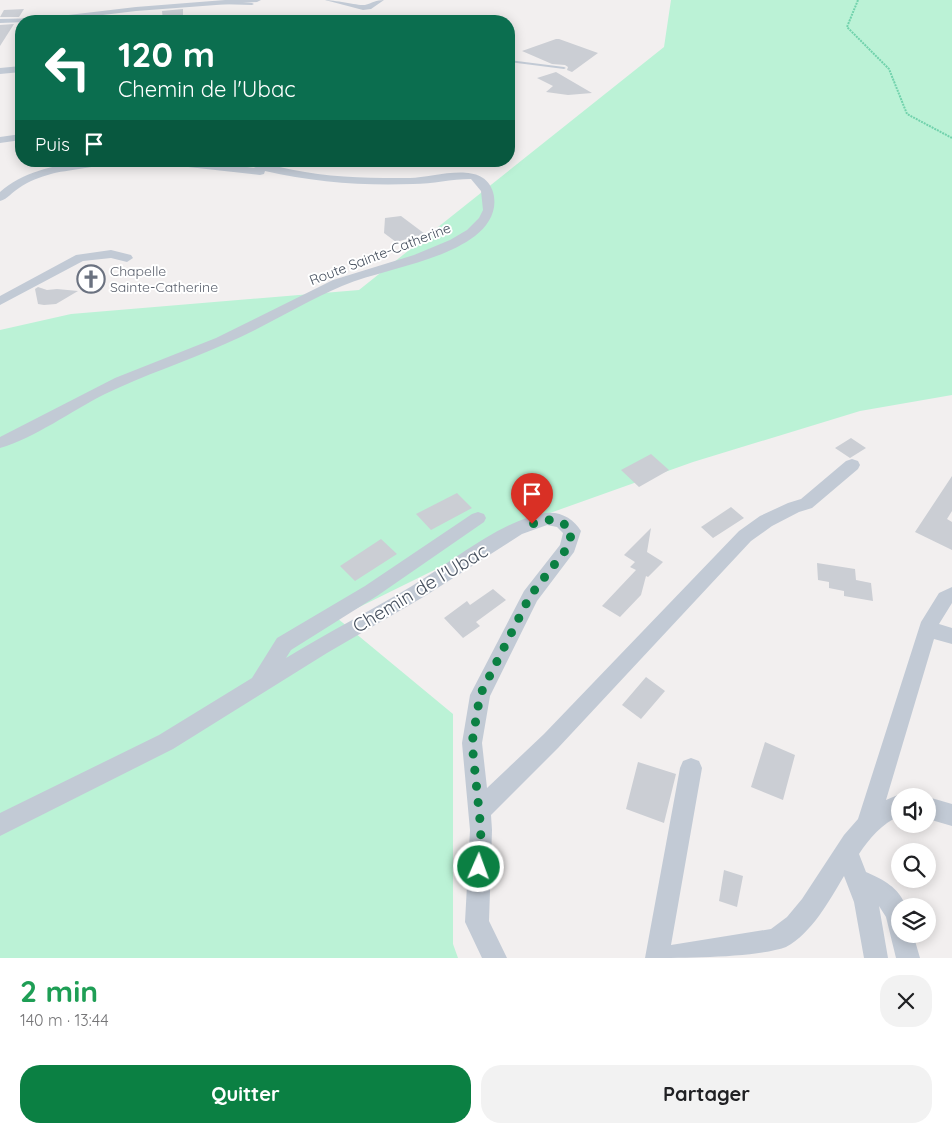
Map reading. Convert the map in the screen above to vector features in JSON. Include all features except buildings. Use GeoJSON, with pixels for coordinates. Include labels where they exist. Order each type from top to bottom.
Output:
{"type":"FeatureCollection","features":[{"type":"Feature","properties":{"kind":"street"},"geometry":{"type":"LineString","coordinates":[[329,0],[363,8],[380,0]]}},
{"type":"Feature","properties":{"kind":"street"},"geometry":{"type":"LineString","coordinates":[[85,15],[136,9],[254,2]]}},
{"type":"Feature","properties":{"kind":"street"},"geometry":{"type":"LineString","coordinates":[[0,23],[15,22]]}},
{"type":"Feature","properties":{"kind":"street"},"geometry":{"type":"LineString","coordinates":[[0,23],[15,24]]}},
{"type":"Feature","properties":{"kind":"street"},"geometry":{"type":"LineString","coordinates":[[0,71],[15,70]]}},
{"type":"Feature","properties":{"kind":"street"},"geometry":{"type":"LineString","coordinates":[[0,140],[15,138]]}},
{"type":"Feature","properties":{"kind":"street"},"geometry":{"type":"LineString","coordinates":[[0,198],[15,185],[41,174],[66,167]]}},
{"type":"Feature","properties":{"kind":"street"},"geometry":{"type":"LineString","coordinates":[[204,167],[276,174],[281,171]]}},
{"type":"Feature","properties":{"kind":"street","name":"Route Sainte-Catherine"},"geometry":{"type":"LineString","coordinates":[[0,442],[53,417],[85,398],[120,381],[221,340],[338,283],[441,249],[471,233],[484,220],[489,210],[487,191],[478,179],[473,176],[416,180],[360,180],[326,178],[266,167]]}},
{"type":"Feature","properties":{"kind":"street"},"geometry":{"type":"LineString","coordinates":[[0,301],[80,258],[111,254],[127,258]]}},
{"type":"Feature","properties":{"kind":"street"},"geometry":{"type":"LineString","coordinates":[[479,811],[551,741],[745,536],[766,521],[794,507],[806,504],[852,465]]}},
{"type":"Feature","properties":{"kind":"street"},"geometry":{"type":"LineString","coordinates":[[258,685],[284,644],[371,591],[478,518]]}},
{"type":"Feature","properties":{"kind":"street","name":"Chemin de l'Ubac"},"geometry":{"type":"LineString","coordinates":[[0,825],[166,742],[320,647],[419,591],[516,530],[547,519],[562,521],[572,531],[568,547],[530,596],[480,695],[472,743],[481,830],[477,922],[495,958]]}},
{"type":"Feature","properties":{"kind":"street"},"geometry":{"type":"LineString","coordinates":[[867,825],[928,629],[945,598],[952,594]]}},
{"type":"Feature","properties":{"kind":"street"},"geometry":{"type":"LineString","coordinates":[[928,629],[952,636]]}},
{"type":"Feature","properties":{"kind":"street"},"geometry":{"type":"LineString","coordinates":[[657,958],[691,768]]}},
{"type":"Feature","properties":{"kind":"street"},"geometry":{"type":"LineString","coordinates":[[670,958],[706,956],[778,939],[804,916],[867,825],[891,806]]}},
{"type":"Feature","properties":{"kind":"street"},"geometry":{"type":"LineString","coordinates":[[936,810],[952,815]]}},
{"type":"Feature","properties":{"kind":"street"},"geometry":{"type":"LineString","coordinates":[[847,854],[866,902],[876,958]]}},
{"type":"Feature","properties":{"kind":"street"},"geometry":{"type":"LineString","coordinates":[[858,882],[873,887],[886,895],[891,902]]}},
{"type":"Feature","properties":{"kind":"street"},"geometry":{"type":"LineString","coordinates":[[904,943],[908,958]]}},
{"type":"Feature","properties":{"kind":"lane"},"geometry":{"type":"LineString","coordinates":[[515,62],[564,68]]}},
{"type":"Feature","properties":{"kind":"path"},"geometry":{"type":"LineString","coordinates":[[858,0],[847,27],[889,69],[907,114],[952,138]]}},
{"type":"Feature","properties":{"kind":"green space"},"geometry":{"type":"Polygon","coordinates":[[[671,0],[952,0],[952,395],[860,411],[693,462],[550,513],[337,618],[453,714],[453,944],[458,958],[0,958],[0,330],[71,314],[359,290],[664,47],[671,0]]]}},
{"type":"Feature","properties":{"kind":"place","name":"Chapelle Sainte-Catherine"},"geometry":{"type":"Point","coordinates":[91,279]}},
{"type":"Feature","properties":{"kind":"route"},"geometry":{"type":"LineString","coordinates":[[479,867],[481,830],[472,743],[480,695],[530,596],[568,547],[572,531],[562,521],[547,519],[532,524]]}}]}
